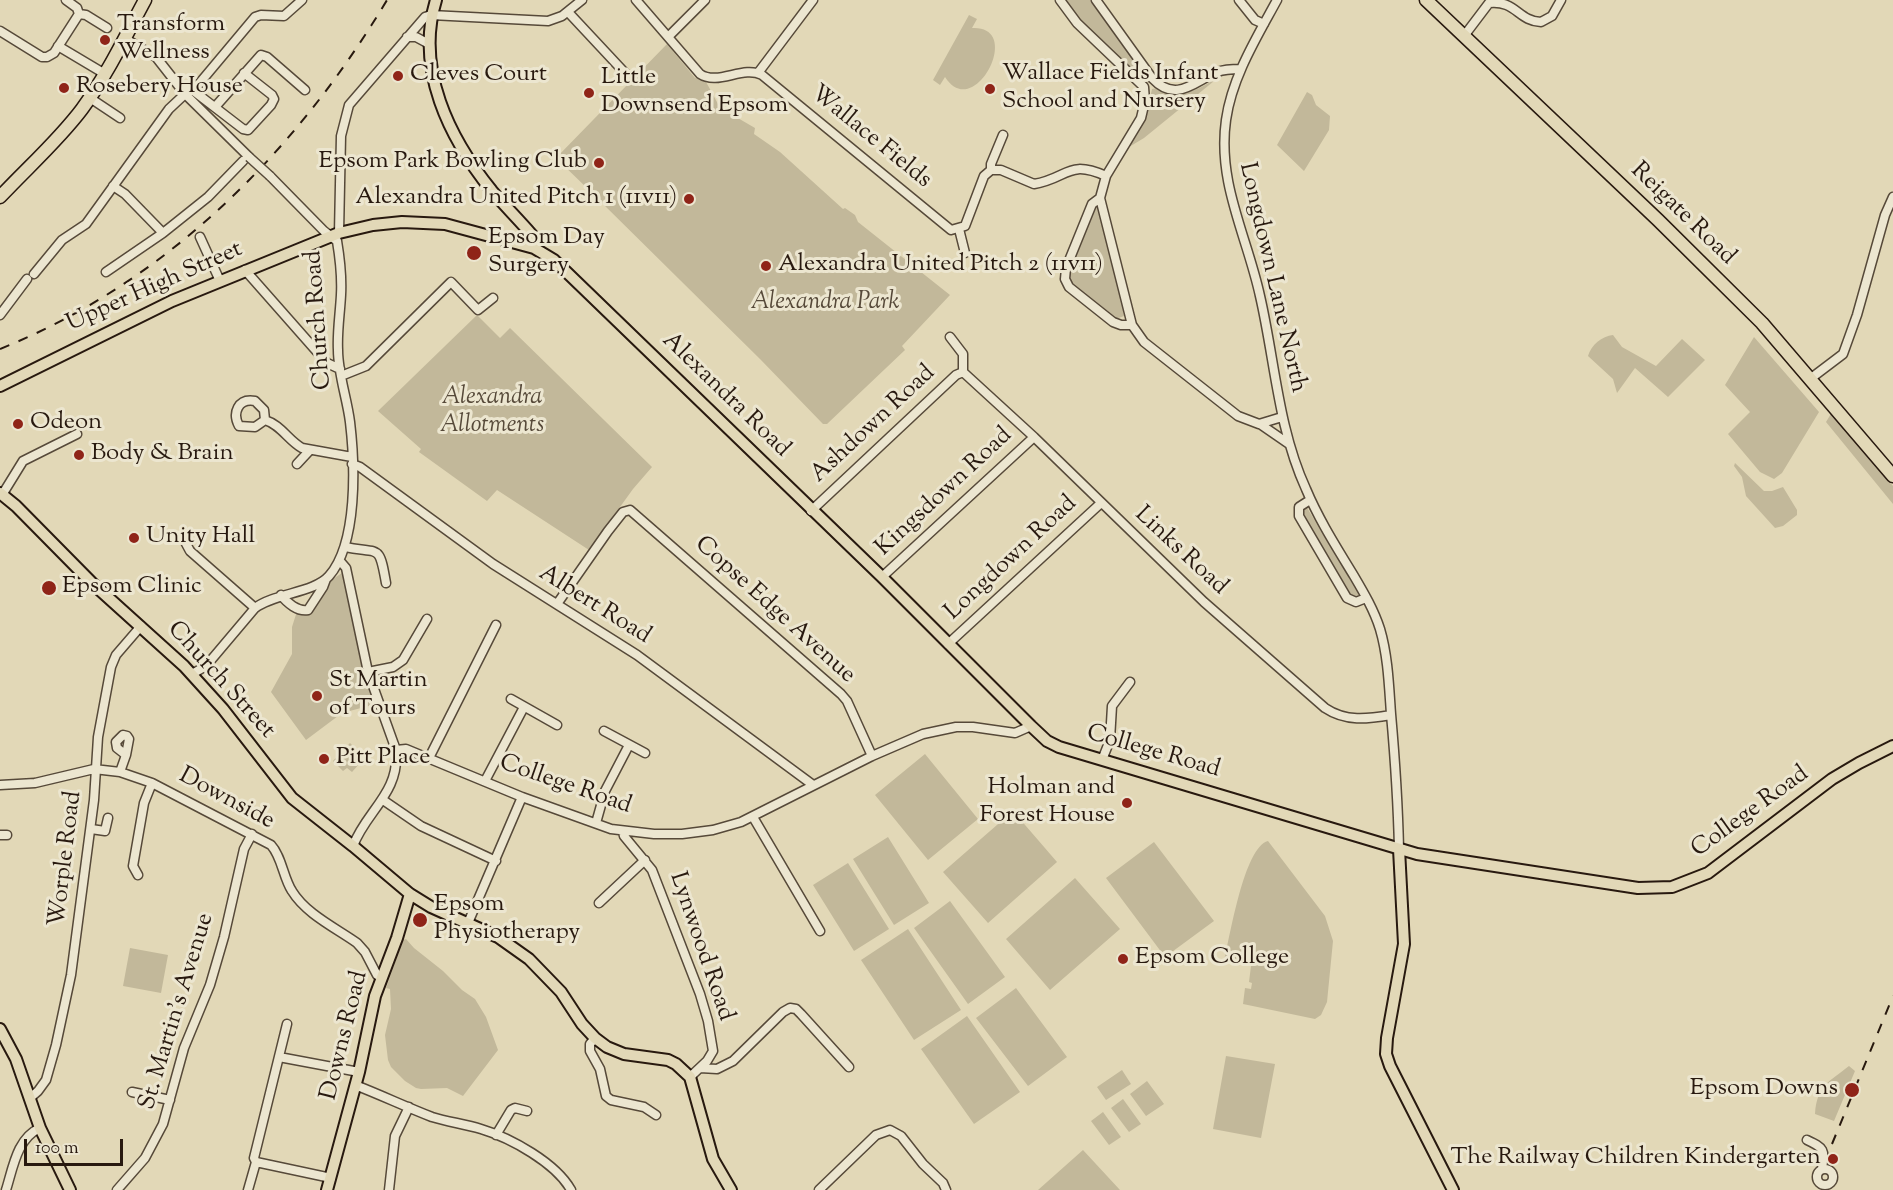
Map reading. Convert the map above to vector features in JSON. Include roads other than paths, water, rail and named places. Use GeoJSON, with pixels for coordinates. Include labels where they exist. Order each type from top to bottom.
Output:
{"type":"FeatureCollection","features":[{"type":"Feature","properties":{"kind":"highway"},"geometry":{"type":"LineString","coordinates":[[0,197],[66,129],[90,98],[145,0]]}},
{"type":"Feature","properties":{"kind":"highway","name":"Reigate Road"},"geometry":{"type":"LineString","coordinates":[[1426,0],[1658,220],[1757,318],[1893,476]]}},
{"type":"Feature","properties":{"kind":"main road"},"geometry":{"type":"LineString","coordinates":[[436,0],[431,15],[429,44],[436,93],[455,137],[471,163],[532,235],[535,242],[534,248]]}},
{"type":"Feature","properties":{"kind":"main road","name":"Alexandra Road"},"geometry":{"type":"LineString","coordinates":[[335,234],[384,224],[432,222],[534,248],[554,260],[882,577],[1031,726]]}},
{"type":"Feature","properties":{"kind":"main road","name":"Upper High Street"},"geometry":{"type":"LineString","coordinates":[[0,386],[140,315],[335,234]]}},
{"type":"Feature","properties":{"kind":"main road","name":"Church Street"},"geometry":{"type":"LineString","coordinates":[[1,494],[92,583],[192,674],[228,715],[286,793],[410,894],[430,907],[498,937],[543,972],[595,1038]]}},
{"type":"Feature","properties":{"kind":"main road","name":"College Road"},"geometry":{"type":"LineString","coordinates":[[1031,726],[1052,744],[1399,849],[1435,858],[1638,888],[1672,886],[1708,873],[1833,779],[1893,746]]}},
{"type":"Feature","properties":{"kind":"main road"},"geometry":{"type":"LineString","coordinates":[[1399,849],[1404,944],[1386,1054],[1453,1190]]}},
{"type":"Feature","properties":{"kind":"main road","name":"Downs Road"},"geometry":{"type":"LineString","coordinates":[[327,1190],[356,1085],[381,977],[397,938],[410,894]]}},
{"type":"Feature","properties":{"kind":"main road"},"geometry":{"type":"LineString","coordinates":[[1,1031],[16,1059],[40,1128],[70,1190]]}},
{"type":"Feature","properties":{"kind":"main road"},"geometry":{"type":"LineString","coordinates":[[595,1038],[616,1052],[668,1060],[690,1077],[713,1159],[731,1190]]}},
{"type":"Feature","properties":{"kind":"street"},"geometry":{"type":"LineString","coordinates":[[66,0],[77,8],[79,14]]}},
{"type":"Feature","properties":{"kind":"street"},"geometry":{"type":"LineString","coordinates":[[0,315],[62,240],[86,224],[169,109],[186,91],[198,85],[257,16],[284,16],[302,0]]}},
{"type":"Feature","properties":{"kind":"street"},"geometry":{"type":"LineString","coordinates":[[335,234],[341,147],[346,113],[354,97],[425,18],[431,15],[544,21],[556,19],[582,0]]}},
{"type":"Feature","properties":{"kind":"street"},"geometry":{"type":"LineString","coordinates":[[636,0],[703,77],[713,78],[758,73],[813,0]]}},
{"type":"Feature","properties":{"kind":"street"},"geometry":{"type":"LineString","coordinates":[[669,36],[705,0]]}},
{"type":"Feature","properties":{"kind":"street"},"geometry":{"type":"LineString","coordinates":[[1060,0],[1077,23],[1144,87],[1145,101],[1141,118],[1107,176],[1100,198],[1132,325],[1144,342],[1231,411],[1246,420],[1259,424],[1289,444]]}},
{"type":"Feature","properties":{"kind":"street"},"geometry":{"type":"LineString","coordinates":[[1096,0],[1158,84]]}},
{"type":"Feature","properties":{"kind":"street"},"geometry":{"type":"LineString","coordinates":[[1239,0],[1256,20],[1264,24]]}},
{"type":"Feature","properties":{"kind":"street","name":"Longdown Lane North"},"geometry":{"type":"LineString","coordinates":[[1277,0],[1241,69],[1226,119],[1224,149],[1226,175],[1261,298],[1289,444],[1310,500],[1366,597],[1383,640],[1398,790],[1399,849]]}},
{"type":"Feature","properties":{"kind":"street"},"geometry":{"type":"LineString","coordinates":[[1464,36],[1489,3],[1507,2],[1528,19],[1541,22],[1552,16],[1561,0]]}},
{"type":"Feature","properties":{"kind":"street"},"geometry":{"type":"LineString","coordinates":[[568,12],[625,73]]}},
{"type":"Feature","properties":{"kind":"street"},"geometry":{"type":"LineString","coordinates":[[79,14],[86,15],[107,28]]}},
{"type":"Feature","properties":{"kind":"street"},"geometry":{"type":"LineString","coordinates":[[0,31],[42,57],[51,56],[79,14]]}},
{"type":"Feature","properties":{"kind":"street"},"geometry":{"type":"LineString","coordinates":[[407,37],[416,37],[429,44]]}},
{"type":"Feature","properties":{"kind":"street","name":"Church Road"},"geometry":{"type":"LineString","coordinates":[[124,38],[156,57],[246,159],[270,176],[335,234],[337,241],[341,274],[338,351],[350,420],[352,460],[352,496],[345,547],[340,561],[326,579],[324,587],[308,610],[300,610],[281,596]]}},
{"type":"Feature","properties":{"kind":"street"},"geometry":{"type":"LineString","coordinates":[[57,46],[105,74]]}},
{"type":"Feature","properties":{"kind":"street"},"geometry":{"type":"LineString","coordinates":[[215,107],[263,54],[305,90]]}},
{"type":"Feature","properties":{"kind":"street"},"geometry":{"type":"LineString","coordinates":[[1144,87],[1158,84],[1173,89],[1189,88],[1218,72],[1241,69]]}},
{"type":"Feature","properties":{"kind":"street","name":"Wallace Fields"},"geometry":{"type":"LineString","coordinates":[[758,73],[881,171],[945,226],[951,230],[959,229]]}},
{"type":"Feature","properties":{"kind":"street"},"geometry":{"type":"LineString","coordinates":[[186,91],[215,107],[244,130],[250,129],[271,105],[274,97],[244,74]]}},
{"type":"Feature","properties":{"kind":"street"},"geometry":{"type":"LineString","coordinates":[[90,98],[120,118]]}},
{"type":"Feature","properties":{"kind":"street"},"geometry":{"type":"LineString","coordinates":[[991,170],[991,164],[1003,135]]}},
{"type":"Feature","properties":{"kind":"street"},"geometry":{"type":"LineString","coordinates":[[106,272],[208,197],[246,159]]}},
{"type":"Feature","properties":{"kind":"street"},"geometry":{"type":"LineString","coordinates":[[965,253],[959,229],[969,221],[984,176],[991,170],[1001,171],[1034,184],[1079,168],[1093,170],[1107,176]]}},
{"type":"Feature","properties":{"kind":"street"},"geometry":{"type":"LineString","coordinates":[[114,186],[166,230]]}},
{"type":"Feature","properties":{"kind":"street"},"geometry":{"type":"LineString","coordinates":[[1810,379],[1843,354],[1857,315],[1885,215],[1893,197]]}},
{"type":"Feature","properties":{"kind":"street"},"geometry":{"type":"LineString","coordinates":[[1100,198],[1092,204],[1066,268],[1065,279],[1069,287],[1113,322],[1132,325]]}},
{"type":"Feature","properties":{"kind":"street"},"geometry":{"type":"LineString","coordinates":[[200,237],[220,281]]}},
{"type":"Feature","properties":{"kind":"street"},"geometry":{"type":"LineString","coordinates":[[245,270],[327,363],[340,372],[364,368],[451,282],[478,310],[493,298]]}},
{"type":"Feature","properties":{"kind":"street","name":"Ashdown Road"},"geometry":{"type":"LineString","coordinates":[[812,510],[956,375],[963,372],[963,354],[950,337]]}},
{"type":"Feature","properties":{"kind":"street","name":"Links Road"},"geometry":{"type":"LineString","coordinates":[[963,372],[1034,437],[1204,602],[1325,708],[1349,719],[1391,716]]}},
{"type":"Feature","properties":{"kind":"street"},"geometry":{"type":"LineString","coordinates":[[1259,424],[1282,417]]}},
{"type":"Feature","properties":{"kind":"street"},"geometry":{"type":"LineString","coordinates":[[266,420],[275,423],[296,445],[352,460]]}},
{"type":"Feature","properties":{"kind":"street"},"geometry":{"type":"LineString","coordinates":[[1,494],[22,461],[77,434]]}},
{"type":"Feature","properties":{"kind":"street","name":"Kingsdown Road"},"geometry":{"type":"LineString","coordinates":[[882,577],[1034,437]]}},
{"type":"Feature","properties":{"kind":"street"},"geometry":{"type":"LineString","coordinates":[[297,464],[310,450]]}},
{"type":"Feature","properties":{"kind":"street","name":"Albert Road"},"geometry":{"type":"LineString","coordinates":[[352,460],[493,564],[637,655],[813,785]]}},
{"type":"Feature","properties":{"kind":"street"},"geometry":{"type":"LineString","coordinates":[[1310,500],[1299,507],[1299,516],[1347,598],[1356,602],[1366,597]]}},
{"type":"Feature","properties":{"kind":"street","name":"Longdown Road"},"geometry":{"type":"LineString","coordinates":[[948,644],[1101,503]]}},
{"type":"Feature","properties":{"kind":"street","name":"Copse Edge Avenue"},"geometry":{"type":"LineString","coordinates":[[557,604],[615,522],[623,512],[630,510],[841,694],[872,756]]}},
{"type":"Feature","properties":{"kind":"street"},"geometry":{"type":"LineString","coordinates":[[183,538],[190,551],[255,608]]}},
{"type":"Feature","properties":{"kind":"street"},"geometry":{"type":"LineString","coordinates":[[345,547],[370,549],[376,553],[383,561],[386,583]]}},
{"type":"Feature","properties":{"kind":"street"},"geometry":{"type":"LineString","coordinates":[[340,561],[346,568],[368,672],[396,750],[396,767],[383,801],[361,828],[353,846]]}},
{"type":"Feature","properties":{"kind":"street"},"geometry":{"type":"LineString","coordinates":[[192,674],[206,666],[255,608],[263,602],[326,579]]}},
{"type":"Feature","properties":{"kind":"street"},"geometry":{"type":"LineString","coordinates":[[368,672],[399,664],[427,620]]}},
{"type":"Feature","properties":{"kind":"street"},"geometry":{"type":"LineString","coordinates":[[429,758],[496,625]]}},
{"type":"Feature","properties":{"kind":"street","name":"Worple Road"},"geometry":{"type":"LineString","coordinates":[[30,1098],[46,1080],[72,969],[96,785],[98,737],[113,660],[141,626]]}},
{"type":"Feature","properties":{"kind":"street"},"geometry":{"type":"LineString","coordinates":[[1102,760],[1110,740],[1112,706],[1130,682]]}},
{"type":"Feature","properties":{"kind":"street"},"geometry":{"type":"LineString","coordinates":[[511,699],[558,725]]}},
{"type":"Feature","properties":{"kind":"street"},"geometry":{"type":"LineString","coordinates":[[485,781],[524,706]]}},
{"type":"Feature","properties":{"kind":"street","name":"College Road"},"geometry":{"type":"LineString","coordinates":[[396,750],[406,748],[522,797],[623,832],[695,833],[720,828],[753,817],[872,756],[938,730],[974,727],[1015,733],[1031,726]]}},
{"type":"Feature","properties":{"kind":"street"},"geometry":{"type":"LineString","coordinates":[[604,731],[645,753]]}},
{"type":"Feature","properties":{"kind":"street"},"geometry":{"type":"LineString","coordinates":[[596,823],[605,791],[629,745]]}},
{"type":"Feature","properties":{"kind":"street"},"geometry":{"type":"LineString","coordinates":[[120,772],[126,755]]}},
{"type":"Feature","properties":{"kind":"street"},"geometry":{"type":"LineString","coordinates":[[0,785],[35,783],[97,769]]}},
{"type":"Feature","properties":{"kind":"street","name":"Downside"},"geometry":{"type":"LineString","coordinates":[[97,769],[120,772],[152,783],[252,834],[274,848],[298,900],[357,943],[365,952],[377,975],[381,977]]}},
{"type":"Feature","properties":{"kind":"street"},"geometry":{"type":"LineString","coordinates":[[75,775],[90,779],[96,785]]}},
{"type":"Feature","properties":{"kind":"street"},"geometry":{"type":"LineString","coordinates":[[138,874],[133,866],[144,803],[152,783]]}},
{"type":"Feature","properties":{"kind":"street"},"geometry":{"type":"LineString","coordinates":[[468,923],[522,797]]}},
{"type":"Feature","properties":{"kind":"street"},"geometry":{"type":"LineString","coordinates":[[383,801],[422,826],[496,861]]}},
{"type":"Feature","properties":{"kind":"street"},"geometry":{"type":"LineString","coordinates":[[753,817],[820,931]]}},
{"type":"Feature","properties":{"kind":"street"},"geometry":{"type":"LineString","coordinates":[[91,829],[105,831],[108,818]]}},
{"type":"Feature","properties":{"kind":"street","name":"Lynwood Road"},"geometry":{"type":"LineString","coordinates":[[623,832],[627,841],[652,870],[700,994],[708,1021],[712,1051],[700,1068],[690,1077]]}},
{"type":"Feature","properties":{"kind":"street","name":"St. Martin's Avenue"},"geometry":{"type":"LineString","coordinates":[[117,1190],[145,1158],[163,1124],[187,1040],[210,985],[224,937],[244,849],[252,834]]}},
{"type":"Feature","properties":{"kind":"street"},"geometry":{"type":"LineString","coordinates":[[599,903],[645,860]]}},
{"type":"Feature","properties":{"kind":"street"},"geometry":{"type":"LineString","coordinates":[[700,1068],[717,1069],[733,1061],[783,1012],[790,1008],[796,1009],[849,1067]]}},
{"type":"Feature","properties":{"kind":"street"},"geometry":{"type":"LineString","coordinates":[[248,1190],[287,1024]]}},
{"type":"Feature","properties":{"kind":"street"},"geometry":{"type":"LineString","coordinates":[[595,1038],[590,1044],[590,1051],[600,1069],[606,1096],[611,1100],[644,1107],[656,1114]]}},
{"type":"Feature","properties":{"kind":"street"},"geometry":{"type":"LineString","coordinates":[[279,1057],[359,1072]]}},
{"type":"Feature","properties":{"kind":"street"},"geometry":{"type":"LineString","coordinates":[[356,1085],[434,1117],[496,1135],[552,1167],[572,1190]]}},
{"type":"Feature","properties":{"kind":"street"},"geometry":{"type":"LineString","coordinates":[[132,1092],[170,1100]]}},
{"type":"Feature","properties":{"kind":"street"},"geometry":{"type":"LineString","coordinates":[[389,1190],[394,1136],[409,1107]]}},
{"type":"Feature","properties":{"kind":"street"},"geometry":{"type":"LineString","coordinates":[[496,1135],[511,1110],[515,1108],[528,1111]]}},
{"type":"Feature","properties":{"kind":"street"},"geometry":{"type":"LineString","coordinates":[[6,1190],[21,1147],[30,1134],[40,1128]]}},
{"type":"Feature","properties":{"kind":"street"},"geometry":{"type":"LineString","coordinates":[[819,1190],[876,1135],[890,1130],[901,1136],[946,1190]]}},
{"type":"Feature","properties":{"kind":"street"},"geometry":{"type":"LineString","coordinates":[[1807,1140],[1821,1147],[1824,1152],[1822,1168],[1817,1178],[1824,1188],[1832,1182],[1834,1175],[1830,1170],[1822,1168]]}},
{"type":"Feature","properties":{"kind":"street"},"geometry":{"type":"LineString","coordinates":[[256,1161],[331,1178]]}},
{"type":"Feature","properties":{"kind":"railway"},"geometry":{"type":"LineString","coordinates":[[0,349],[61,321],[118,288],[172,249],[222,206],[269,160],[312,109],[351,56],[387,0]]}},
{"type":"Feature","properties":{"kind":"railway"},"geometry":{"type":"LineString","coordinates":[[1832,1144],[1893,996]]}},
{"type":"Feature","properties":{"kind":"place","name":"Transform Wellness"},"geometry":{"type":"Point","coordinates":[105,40]}},
{"type":"Feature","properties":{"kind":"place","name":"Cleves Court"},"geometry":{"type":"Point","coordinates":[398,76]}},
{"type":"Feature","properties":{"kind":"place","name":"Rosebery House"},"geometry":{"type":"Point","coordinates":[64,88]}},
{"type":"Feature","properties":{"kind":"place","name":"Wallace Fields Infant School and Nursery"},"geometry":{"type":"Point","coordinates":[990,89]}},
{"type":"Feature","properties":{"kind":"place","name":"Little Downsend Epsom"},"geometry":{"type":"Point","coordinates":[589,93]}},
{"type":"Feature","properties":{"kind":"place","name":"Epsom Park Bowling Club"},"geometry":{"type":"Point","coordinates":[599,163]}},
{"type":"Feature","properties":{"kind":"place","name":"Alexandra United Pitch 1 (11v11)"},"geometry":{"type":"Point","coordinates":[689,199]}},
{"type":"Feature","properties":{"kind":"place","name":"Epsom Day Surgery"},"geometry":{"type":"Point","coordinates":[474,253]}},
{"type":"Feature","properties":{"kind":"place","name":"Alexandra United Pitch 2 (11v11)"},"geometry":{"type":"Point","coordinates":[766,266]}},
{"type":"Feature","properties":{"kind":"place","name":"Odeon"},"geometry":{"type":"Point","coordinates":[18,424]}},
{"type":"Feature","properties":{"kind":"place","name":"Body & Brain"},"geometry":{"type":"Point","coordinates":[79,455]}},
{"type":"Feature","properties":{"kind":"place","name":"Unity Hall"},"geometry":{"type":"Point","coordinates":[134,538]}},
{"type":"Feature","properties":{"kind":"place","name":"Epsom Clinic"},"geometry":{"type":"Point","coordinates":[49,588]}},
{"type":"Feature","properties":{"kind":"place","name":"St Martin of Tours"},"geometry":{"type":"Point","coordinates":[317,696]}},
{"type":"Feature","properties":{"kind":"place","name":"Pitt Place"},"geometry":{"type":"Point","coordinates":[324,759]}},
{"type":"Feature","properties":{"kind":"place","name":"Holman and Forest House"},"geometry":{"type":"Point","coordinates":[1127,803]}},
{"type":"Feature","properties":{"kind":"place","name":"Epsom Physiotherapy"},"geometry":{"type":"Point","coordinates":[420,920]}},
{"type":"Feature","properties":{"kind":"place","name":"Epsom College"},"geometry":{"type":"Point","coordinates":[1123,959]}},
{"type":"Feature","properties":{"kind":"place","name":"Epsom Downs"},"geometry":{"type":"Point","coordinates":[1852,1090]}},
{"type":"Feature","properties":{"kind":"place","name":"The Railway Children Kindergarten"},"geometry":{"type":"Point","coordinates":[1833,1159]}},
{"type":"Feature","properties":{"kind":"park label","name":"Alexandra Park"},"geometry":{"type":"Point","coordinates":[825,304]}},
{"type":"Feature","properties":{"kind":"park label","name":"Alexandra Allotments"},"geometry":{"type":"Point","coordinates":[492,413]}}]}
